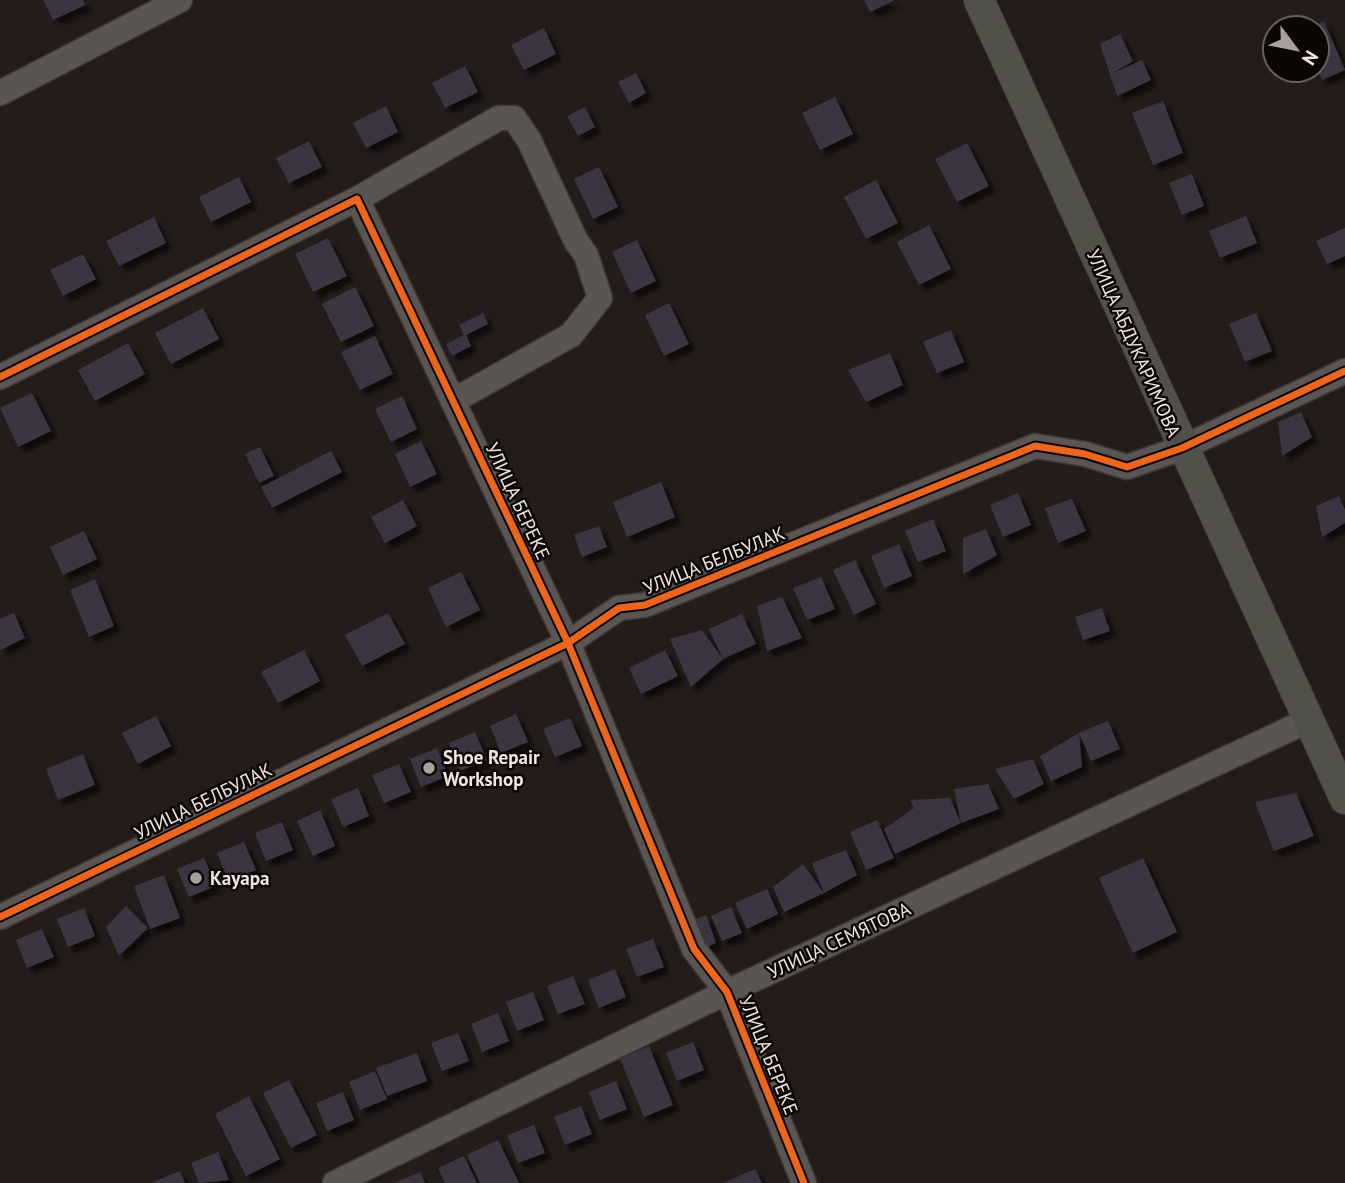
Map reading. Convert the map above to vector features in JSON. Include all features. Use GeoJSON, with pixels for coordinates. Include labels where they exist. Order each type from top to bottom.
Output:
{"type":"FeatureCollection","features":[{"type":"Feature","properties":{"kind":"main road","name":"УЛИЦА АБДУКАРИМОВА"},"geometry":{"type":"LineString","coordinates":[[979,0],[1345,799]]}},
{"type":"Feature","properties":{"kind":"street"},"geometry":{"type":"LineString","coordinates":[[0,93],[180,0]]}},
{"type":"Feature","properties":{"kind":"street"},"geometry":{"type":"LineString","coordinates":[[0,377],[357,200],[499,118],[514,118],[529,140],[576,241],[586,255],[600,298],[571,335],[453,401]]}},
{"type":"Feature","properties":{"kind":"street","name":"УЛИЦА БЕРЕКЕ"},"geometry":{"type":"LineString","coordinates":[[357,200],[568,643],[694,948],[727,992],[804,1183]]}},
{"type":"Feature","properties":{"kind":"street","name":"УЛИЦА БЕЛБУЛАК"},"geometry":{"type":"LineString","coordinates":[[0,917],[568,643],[619,608],[645,606],[1035,446],[1085,454],[1127,467],[1182,448],[1345,371]]}},
{"type":"Feature","properties":{"kind":"street","name":"УЛИЦА СЕМЯТОВА"},"geometry":{"type":"LineString","coordinates":[[335,1183],[727,992],[1309,720]]}},
{"type":"Feature","properties":{"kind":"building"},"geometry":{"type":"Polygon","coordinates":[[[43,0],[83,0],[85,5],[53,20],[43,0]]]}},
{"type":"Feature","properties":{"kind":"building"},"geometry":{"type":"Polygon","coordinates":[[[864,0],[895,0],[870,12],[864,0]]]}},
{"type":"Feature","properties":{"kind":"building"},"geometry":{"type":"Polygon","coordinates":[[[544,28],[556,54],[524,70],[511,45],[544,28]]]}},
{"type":"Feature","properties":{"kind":"building"},"geometry":{"type":"Polygon","coordinates":[[[1120,34],[1133,61],[1111,74],[1142,60],[1151,80],[1117,96],[1100,44],[1120,34]]]}},
{"type":"Feature","properties":{"kind":"building"},"geometry":{"type":"Polygon","coordinates":[[[1331,37],[1345,70],[1331,76],[1331,37]]]}},
{"type":"Feature","properties":{"kind":"building"},"geometry":{"type":"Polygon","coordinates":[[[465,66],[478,92],[445,108],[432,83],[465,66]]]}},
{"type":"Feature","properties":{"kind":"building"},"geometry":{"type":"Polygon","coordinates":[[[636,73],[646,93],[629,103],[618,82],[636,73]]]}},
{"type":"Feature","properties":{"kind":"building"},"geometry":{"type":"Polygon","coordinates":[[[835,97],[853,134],[820,150],[802,113],[835,97]]]}},
{"type":"Feature","properties":{"kind":"building"},"geometry":{"type":"Polygon","coordinates":[[[1163,101],[1183,153],[1153,165],[1132,113],[1163,101]]]}},
{"type":"Feature","properties":{"kind":"building"},"geometry":{"type":"Polygon","coordinates":[[[386,106],[398,132],[366,148],[353,123],[386,106]]]}},
{"type":"Feature","properties":{"kind":"building"},"geometry":{"type":"Polygon","coordinates":[[[585,107],[595,127],[578,136],[567,116],[585,107]]]}},
{"type":"Feature","properties":{"kind":"building"},"geometry":{"type":"Polygon","coordinates":[[[309,141],[322,167],[289,183],[276,158],[309,141]]]}},
{"type":"Feature","properties":{"kind":"building"},"geometry":{"type":"Polygon","coordinates":[[[967,143],[989,186],[957,202],[935,159],[967,143]]]}},
{"type":"Feature","properties":{"kind":"building"},"geometry":{"type":"Polygon","coordinates":[[[599,167],[618,207],[593,219],[574,179],[599,167]]]}},
{"type":"Feature","properties":{"kind":"building"},"geometry":{"type":"Polygon","coordinates":[[[1192,174],[1204,206],[1182,215],[1169,183],[1192,174]]]}},
{"type":"Feature","properties":{"kind":"building"},"geometry":{"type":"Polygon","coordinates":[[[239,177],[251,202],[211,222],[199,197],[239,177]]]}},
{"type":"Feature","properties":{"kind":"building"},"geometry":{"type":"Polygon","coordinates":[[[876,180],[898,223],[866,239],[844,197],[876,180]]]}},
{"type":"Feature","properties":{"kind":"building"},"geometry":{"type":"Polygon","coordinates":[[[1246,216],[1257,243],[1220,258],[1209,231],[1246,216]]]}},
{"type":"Feature","properties":{"kind":"building"},"geometry":{"type":"Polygon","coordinates":[[[154,217],[166,243],[119,266],[106,241],[154,217]]]}},
{"type":"Feature","properties":{"kind":"building"},"geometry":{"type":"Polygon","coordinates":[[[929,225],[951,269],[919,285],[897,242],[929,225]]]}},
{"type":"Feature","properties":{"kind":"building"},"geometry":{"type":"Polygon","coordinates":[[[1345,228],[1345,256],[1327,264],[1316,241],[1345,228]]]}},
{"type":"Feature","properties":{"kind":"building"},"geometry":{"type":"Polygon","coordinates":[[[328,238],[347,276],[313,292],[295,254],[328,238]]]}},
{"type":"Feature","properties":{"kind":"building"},"geometry":{"type":"Polygon","coordinates":[[[637,240],[656,281],[631,293],[612,252],[637,240]]]}},
{"type":"Feature","properties":{"kind":"building"},"geometry":{"type":"Polygon","coordinates":[[[83,254],[96,279],[63,296],[50,270],[83,254]]]}},
{"type":"Feature","properties":{"kind":"building"},"geometry":{"type":"Polygon","coordinates":[[[355,287],[374,326],[341,342],[322,304],[355,287]]]}},
{"type":"Feature","properties":{"kind":"building"},"geometry":{"type":"Polygon","coordinates":[[[669,303],[689,344],[664,356],[645,315],[669,303]]]}},
{"type":"Feature","properties":{"kind":"building"},"geometry":{"type":"Polygon","coordinates":[[[203,308],[219,339],[171,364],[155,333],[203,308]]]}},
{"type":"Feature","properties":{"kind":"building"},"geometry":{"type":"Polygon","coordinates":[[[483,313],[488,324],[466,335],[471,346],[452,356],[446,344],[464,335],[459,325],[483,313]]]}},
{"type":"Feature","properties":{"kind":"building"},"geometry":{"type":"Polygon","coordinates":[[[1256,313],[1272,351],[1245,362],[1229,324],[1256,313]]]}},
{"type":"Feature","properties":{"kind":"building"},"geometry":{"type":"Polygon","coordinates":[[[951,330],[964,362],[937,373],[923,342],[951,330]]]}},
{"type":"Feature","properties":{"kind":"building"},"geometry":{"type":"Polygon","coordinates":[[[375,336],[393,374],[360,390],[341,352],[375,336]]]}},
{"type":"Feature","properties":{"kind":"building"},"geometry":{"type":"Polygon","coordinates":[[[128,343],[145,374],[95,401],[78,370],[128,343]]]}},
{"type":"Feature","properties":{"kind":"building"},"geometry":{"type":"Polygon","coordinates":[[[890,353],[903,385],[866,402],[848,370],[890,353]]]}},
{"type":"Feature","properties":{"kind":"building"},"geometry":{"type":"Polygon","coordinates":[[[32,393],[51,431],[18,447],[0,408],[32,393]]]}},
{"type":"Feature","properties":{"kind":"building"},"geometry":{"type":"Polygon","coordinates":[[[402,396],[417,429],[391,442],[375,409],[402,396]]]}},
{"type":"Feature","properties":{"kind":"building"},"geometry":{"type":"Polygon","coordinates":[[[1301,412],[1312,437],[1282,456],[1278,422],[1301,412]]]}},
{"type":"Feature","properties":{"kind":"building"},"geometry":{"type":"Polygon","coordinates":[[[421,441],[437,474],[410,487],[395,454],[421,441]]]}},
{"type":"Feature","properties":{"kind":"building"},"geometry":{"type":"Polygon","coordinates":[[[260,447],[274,476],[259,483],[245,454],[260,447]]]}},
{"type":"Feature","properties":{"kind":"building"},"geometry":{"type":"Polygon","coordinates":[[[331,451],[342,472],[272,508],[261,487],[331,451]]]}},
{"type":"Feature","properties":{"kind":"building"},"geometry":{"type":"Polygon","coordinates":[[[661,482],[675,517],[627,537],[613,502],[661,482]]]}},
{"type":"Feature","properties":{"kind":"building"},"geometry":{"type":"Polygon","coordinates":[[[1018,493],[1031,525],[1003,537],[990,505],[1018,493]]]}},
{"type":"Feature","properties":{"kind":"building"},"geometry":{"type":"Polygon","coordinates":[[[1339,496],[1345,510],[1345,523],[1322,537],[1316,506],[1339,496]]]}},
{"type":"Feature","properties":{"kind":"building"},"geometry":{"type":"Polygon","coordinates":[[[1072,499],[1086,531],[1058,543],[1045,508],[1072,499]]]}},
{"type":"Feature","properties":{"kind":"building"},"geometry":{"type":"Polygon","coordinates":[[[403,500],[417,526],[385,543],[371,517],[403,500]]]}},
{"type":"Feature","properties":{"kind":"building"},"geometry":{"type":"Polygon","coordinates":[[[933,519],[946,551],[918,562],[905,531],[933,519]]]}},
{"type":"Feature","properties":{"kind":"building"},"geometry":{"type":"Polygon","coordinates":[[[599,526],[607,547],[582,557],[574,535],[599,526]]]}},
{"type":"Feature","properties":{"kind":"building"},"geometry":{"type":"Polygon","coordinates":[[[986,529],[997,555],[963,574],[963,538],[986,529]]]}},
{"type":"Feature","properties":{"kind":"building"},"geometry":{"type":"Polygon","coordinates":[[[84,531],[97,559],[63,575],[50,547],[84,531]]]}},
{"type":"Feature","properties":{"kind":"building"},"geometry":{"type":"Polygon","coordinates":[[[899,544],[912,576],[884,588],[871,556],[899,544]]]}},
{"type":"Feature","properties":{"kind":"building"},"geometry":{"type":"Polygon","coordinates":[[[855,560],[876,604],[854,615],[833,570],[855,560]]]}},
{"type":"Feature","properties":{"kind":"building"},"geometry":{"type":"Polygon","coordinates":[[[461,572],[480,610],[446,627],[428,588],[461,572]]]}},
{"type":"Feature","properties":{"kind":"building"},"geometry":{"type":"Polygon","coordinates":[[[821,577],[835,609],[807,620],[793,588],[821,577]]]}},
{"type":"Feature","properties":{"kind":"building"},"geometry":{"type":"Polygon","coordinates":[[[95,579],[114,626],[89,637],[70,590],[95,579]]]}},
{"type":"Feature","properties":{"kind":"building"},"geometry":{"type":"Polygon","coordinates":[[[782,597],[802,638],[767,651],[757,606],[782,597]]]}},
{"type":"Feature","properties":{"kind":"building"},"geometry":{"type":"Polygon","coordinates":[[[1102,608],[1110,631],[1083,640],[1075,617],[1102,608]]]}},
{"type":"Feature","properties":{"kind":"building"},"geometry":{"type":"Polygon","coordinates":[[[14,613],[25,638],[0,650],[0,619],[14,613]]]}},
{"type":"Feature","properties":{"kind":"building"},"geometry":{"type":"Polygon","coordinates":[[[388,613],[405,644],[362,666],[345,635],[388,613]]]}},
{"type":"Feature","properties":{"kind":"building"},"geometry":{"type":"Polygon","coordinates":[[[742,614],[756,644],[723,659],[709,629],[742,614]]]}},
{"type":"Feature","properties":{"kind":"building"},"geometry":{"type":"Polygon","coordinates":[[[702,630],[723,659],[691,687],[670,639],[702,630]]]}},
{"type":"Feature","properties":{"kind":"building"},"geometry":{"type":"Polygon","coordinates":[[[304,650],[320,681],[278,703],[261,672],[304,650]]]}},
{"type":"Feature","properties":{"kind":"building"},"geometry":{"type":"Polygon","coordinates":[[[665,650],[678,676],[641,694],[629,668],[665,650]]]}},
{"type":"Feature","properties":{"kind":"building"},"geometry":{"type":"Polygon","coordinates":[[[516,714],[528,742],[501,753],[490,726],[516,714]]]}},
{"type":"Feature","properties":{"kind":"building"},"geometry":{"type":"Polygon","coordinates":[[[156,716],[171,746],[138,764],[122,733],[156,716]]]}},
{"type":"Feature","properties":{"kind":"building"},"geometry":{"type":"Polygon","coordinates":[[[570,718],[582,746],[555,757],[543,729],[570,718]]]}},
{"type":"Feature","properties":{"kind":"building"},"geometry":{"type":"Polygon","coordinates":[[[1108,721],[1120,749],[1091,761],[1079,733],[1108,721]]]}},
{"type":"Feature","properties":{"kind":"building"},"geometry":{"type":"Polygon","coordinates":[[[475,732],[487,760],[460,771],[449,743],[475,732]]]}},
{"type":"Feature","properties":{"kind":"building"},"geometry":{"type":"Polygon","coordinates":[[[1079,733],[1082,767],[1051,781],[1040,756],[1079,733]]]}},
{"type":"Feature","properties":{"kind":"building","name":"Shoe Repair Workshop"},"geometry":{"type":"Polygon","coordinates":[[[437,748],[448,776],[421,787],[410,759],[437,748]]]}},
{"type":"Feature","properties":{"kind":"building"},"geometry":{"type":"Polygon","coordinates":[[[83,754],[95,785],[58,800],[46,769],[83,754]]]}},
{"type":"Feature","properties":{"kind":"building"},"geometry":{"type":"Polygon","coordinates":[[[1033,759],[1044,784],[1014,799],[995,769],[1033,759]]]}},
{"type":"Feature","properties":{"kind":"building"},"geometry":{"type":"Polygon","coordinates":[[[399,764],[411,792],[384,803],[372,775],[399,764]]]}},
{"type":"Feature","properties":{"kind":"building"},"geometry":{"type":"Polygon","coordinates":[[[988,784],[999,809],[961,823],[954,789],[988,784]]]}},
{"type":"Feature","properties":{"kind":"building"},"geometry":{"type":"Polygon","coordinates":[[[358,788],[369,816],[343,827],[331,799],[358,788]]]}},
{"type":"Feature","properties":{"kind":"building"},"geometry":{"type":"Polygon","coordinates":[[[1296,793],[1314,836],[1274,851],[1255,802],[1296,793]]]}},
{"type":"Feature","properties":{"kind":"building"},"geometry":{"type":"Polygon","coordinates":[[[950,798],[961,823],[895,854],[884,829],[914,808],[910,800],[950,798]]]}},
{"type":"Feature","properties":{"kind":"building"},"geometry":{"type":"Polygon","coordinates":[[[320,810],[335,846],[313,856],[297,821],[320,810]]]}},
{"type":"Feature","properties":{"kind":"building"},"geometry":{"type":"Polygon","coordinates":[[[877,820],[894,858],[866,870],[850,832],[877,820]]]}},
{"type":"Feature","properties":{"kind":"building"},"geometry":{"type":"Polygon","coordinates":[[[282,822],[293,850],[266,861],[255,833],[282,822]]]}},
{"type":"Feature","properties":{"kind":"building"},"geometry":{"type":"Polygon","coordinates":[[[244,842],[256,870],[229,881],[217,853],[244,842]]]}},
{"type":"Feature","properties":{"kind":"building"},"geometry":{"type":"Polygon","coordinates":[[[846,850],[857,875],[824,893],[812,863],[846,850]]]}},
{"type":"Feature","properties":{"kind":"building","name":"Кауара"},"geometry":{"type":"Polygon","coordinates":[[[204,858],[216,886],[189,897],[177,869],[204,858]]]}},
{"type":"Feature","properties":{"kind":"building"},"geometry":{"type":"Polygon","coordinates":[[[1143,858],[1177,932],[1133,953],[1099,878],[1143,858]]]}},
{"type":"Feature","properties":{"kind":"building"},"geometry":{"type":"Polygon","coordinates":[[[803,864],[824,893],[784,912],[773,887],[803,864]]]}},
{"type":"Feature","properties":{"kind":"building"},"geometry":{"type":"Polygon","coordinates":[[[164,875],[180,918],[150,929],[134,886],[164,875]]]}},
{"type":"Feature","properties":{"kind":"building"},"geometry":{"type":"Polygon","coordinates":[[[767,889],[778,914],[747,929],[735,903],[767,889]]]}},
{"type":"Feature","properties":{"kind":"building"},"geometry":{"type":"Polygon","coordinates":[[[126,906],[148,928],[119,956],[106,927],[126,906]]]}},
{"type":"Feature","properties":{"kind":"building"},"geometry":{"type":"Polygon","coordinates":[[[731,907],[742,933],[722,941],[711,916],[731,907]]]}},
{"type":"Feature","properties":{"kind":"building"},"geometry":{"type":"Polygon","coordinates":[[[84,908],[95,936],[68,947],[57,919],[84,908]]]}},
{"type":"Feature","properties":{"kind":"building"},"geometry":{"type":"Polygon","coordinates":[[[706,915],[716,943],[697,951],[686,923],[706,915]]]}},
{"type":"Feature","properties":{"kind":"building"},"geometry":{"type":"Polygon","coordinates":[[[42,929],[54,957],[27,968],[16,940],[42,929]]]}},
{"type":"Feature","properties":{"kind":"building"},"geometry":{"type":"Polygon","coordinates":[[[653,939],[664,967],[637,977],[626,949],[653,939]]]}},
{"type":"Feature","properties":{"kind":"building"},"geometry":{"type":"Polygon","coordinates":[[[615,969],[626,997],[599,1008],[588,980],[615,969]]]}},
{"type":"Feature","properties":{"kind":"building"},"geometry":{"type":"Polygon","coordinates":[[[573,976],[585,1004],[558,1014],[547,986],[573,976]]]}},
{"type":"Feature","properties":{"kind":"building"},"geometry":{"type":"Polygon","coordinates":[[[533,992],[544,1020],[517,1031],[506,1002],[533,992]]]}},
{"type":"Feature","properties":{"kind":"building"},"geometry":{"type":"Polygon","coordinates":[[[498,1013],[509,1041],[482,1052],[471,1024],[498,1013]]]}},
{"type":"Feature","properties":{"kind":"building"},"geometry":{"type":"Polygon","coordinates":[[[458,1033],[469,1061],[442,1071],[431,1043],[458,1033]]]}},
{"type":"Feature","properties":{"kind":"building"},"geometry":{"type":"Polygon","coordinates":[[[693,1042],[704,1070],[677,1081],[666,1053],[693,1042]]]}},
{"type":"Feature","properties":{"kind":"building"},"geometry":{"type":"Polygon","coordinates":[[[649,1046],[673,1105],[644,1117],[620,1059],[649,1046]]]}},
{"type":"Feature","properties":{"kind":"building"},"geometry":{"type":"Polygon","coordinates":[[[417,1053],[427,1081],[387,1096],[376,1068],[417,1053]]]}},
{"type":"Feature","properties":{"kind":"building"},"geometry":{"type":"Polygon","coordinates":[[[375,1071],[387,1099],[360,1110],[349,1082],[375,1071]]]}},
{"type":"Feature","properties":{"kind":"building"},"geometry":{"type":"Polygon","coordinates":[[[289,1080],[317,1135],[291,1148],[263,1093],[289,1080]]]}},
{"type":"Feature","properties":{"kind":"building"},"geometry":{"type":"Polygon","coordinates":[[[616,1081],[627,1109],[600,1120],[589,1092],[616,1081]]]}},
{"type":"Feature","properties":{"kind":"building"},"geometry":{"type":"Polygon","coordinates":[[[343,1092],[354,1120],[327,1131],[316,1103],[343,1092]]]}},
{"type":"Feature","properties":{"kind":"building"},"geometry":{"type":"Polygon","coordinates":[[[249,1096],[280,1159],[246,1176],[215,1114],[249,1096]]]}},
{"type":"Feature","properties":{"kind":"building"},"geometry":{"type":"Polygon","coordinates":[[[581,1106],[592,1134],[565,1145],[554,1117],[581,1106]]]}},
{"type":"Feature","properties":{"kind":"building"},"geometry":{"type":"Polygon","coordinates":[[[534,1125],[545,1153],[518,1163],[507,1135],[534,1125]]]}},
{"type":"Feature","properties":{"kind":"building"},"geometry":{"type":"Polygon","coordinates":[[[498,1140],[519,1183],[480,1183],[467,1155],[498,1140]]]}},
{"type":"Feature","properties":{"kind":"building"},"geometry":{"type":"Polygon","coordinates":[[[218,1152],[229,1180],[199,1183],[191,1163],[218,1152]]]}},
{"type":"Feature","properties":{"kind":"building"},"geometry":{"type":"Polygon","coordinates":[[[464,1156],[477,1183],[445,1183],[438,1168],[464,1156]]]}},
{"type":"Feature","properties":{"kind":"building"},"geometry":{"type":"Polygon","coordinates":[[[755,1169],[762,1183],[723,1183],[755,1169]]]}},
{"type":"Feature","properties":{"kind":"building"},"geometry":{"type":"Polygon","coordinates":[[[180,1171],[185,1183],[151,1183],[180,1171]]]}},
{"type":"Feature","properties":{"kind":"building"},"geometry":{"type":"Polygon","coordinates":[[[420,1172],[425,1183],[394,1183],[420,1172]]]}},
{"type":"Feature","properties":{"kind":"cycle path"},"geometry":{"type":"LineString","coordinates":[[0,377],[357,199],[568,643],[694,949],[727,992],[804,1183]]}},
{"type":"Feature","properties":{"kind":"cycle path"},"geometry":{"type":"LineString","coordinates":[[0,917],[568,643],[619,608],[645,605],[1035,446],[1085,454],[1127,467],[1182,448],[1345,371]]}},
{"type":"Feature","properties":{"kind":"place","name":"Shoe Repair Workshop"},"geometry":{"type":"Point","coordinates":[429,768]}},
{"type":"Feature","properties":{"kind":"place","name":"Кауара"},"geometry":{"type":"Point","coordinates":[196,878]}}]}
